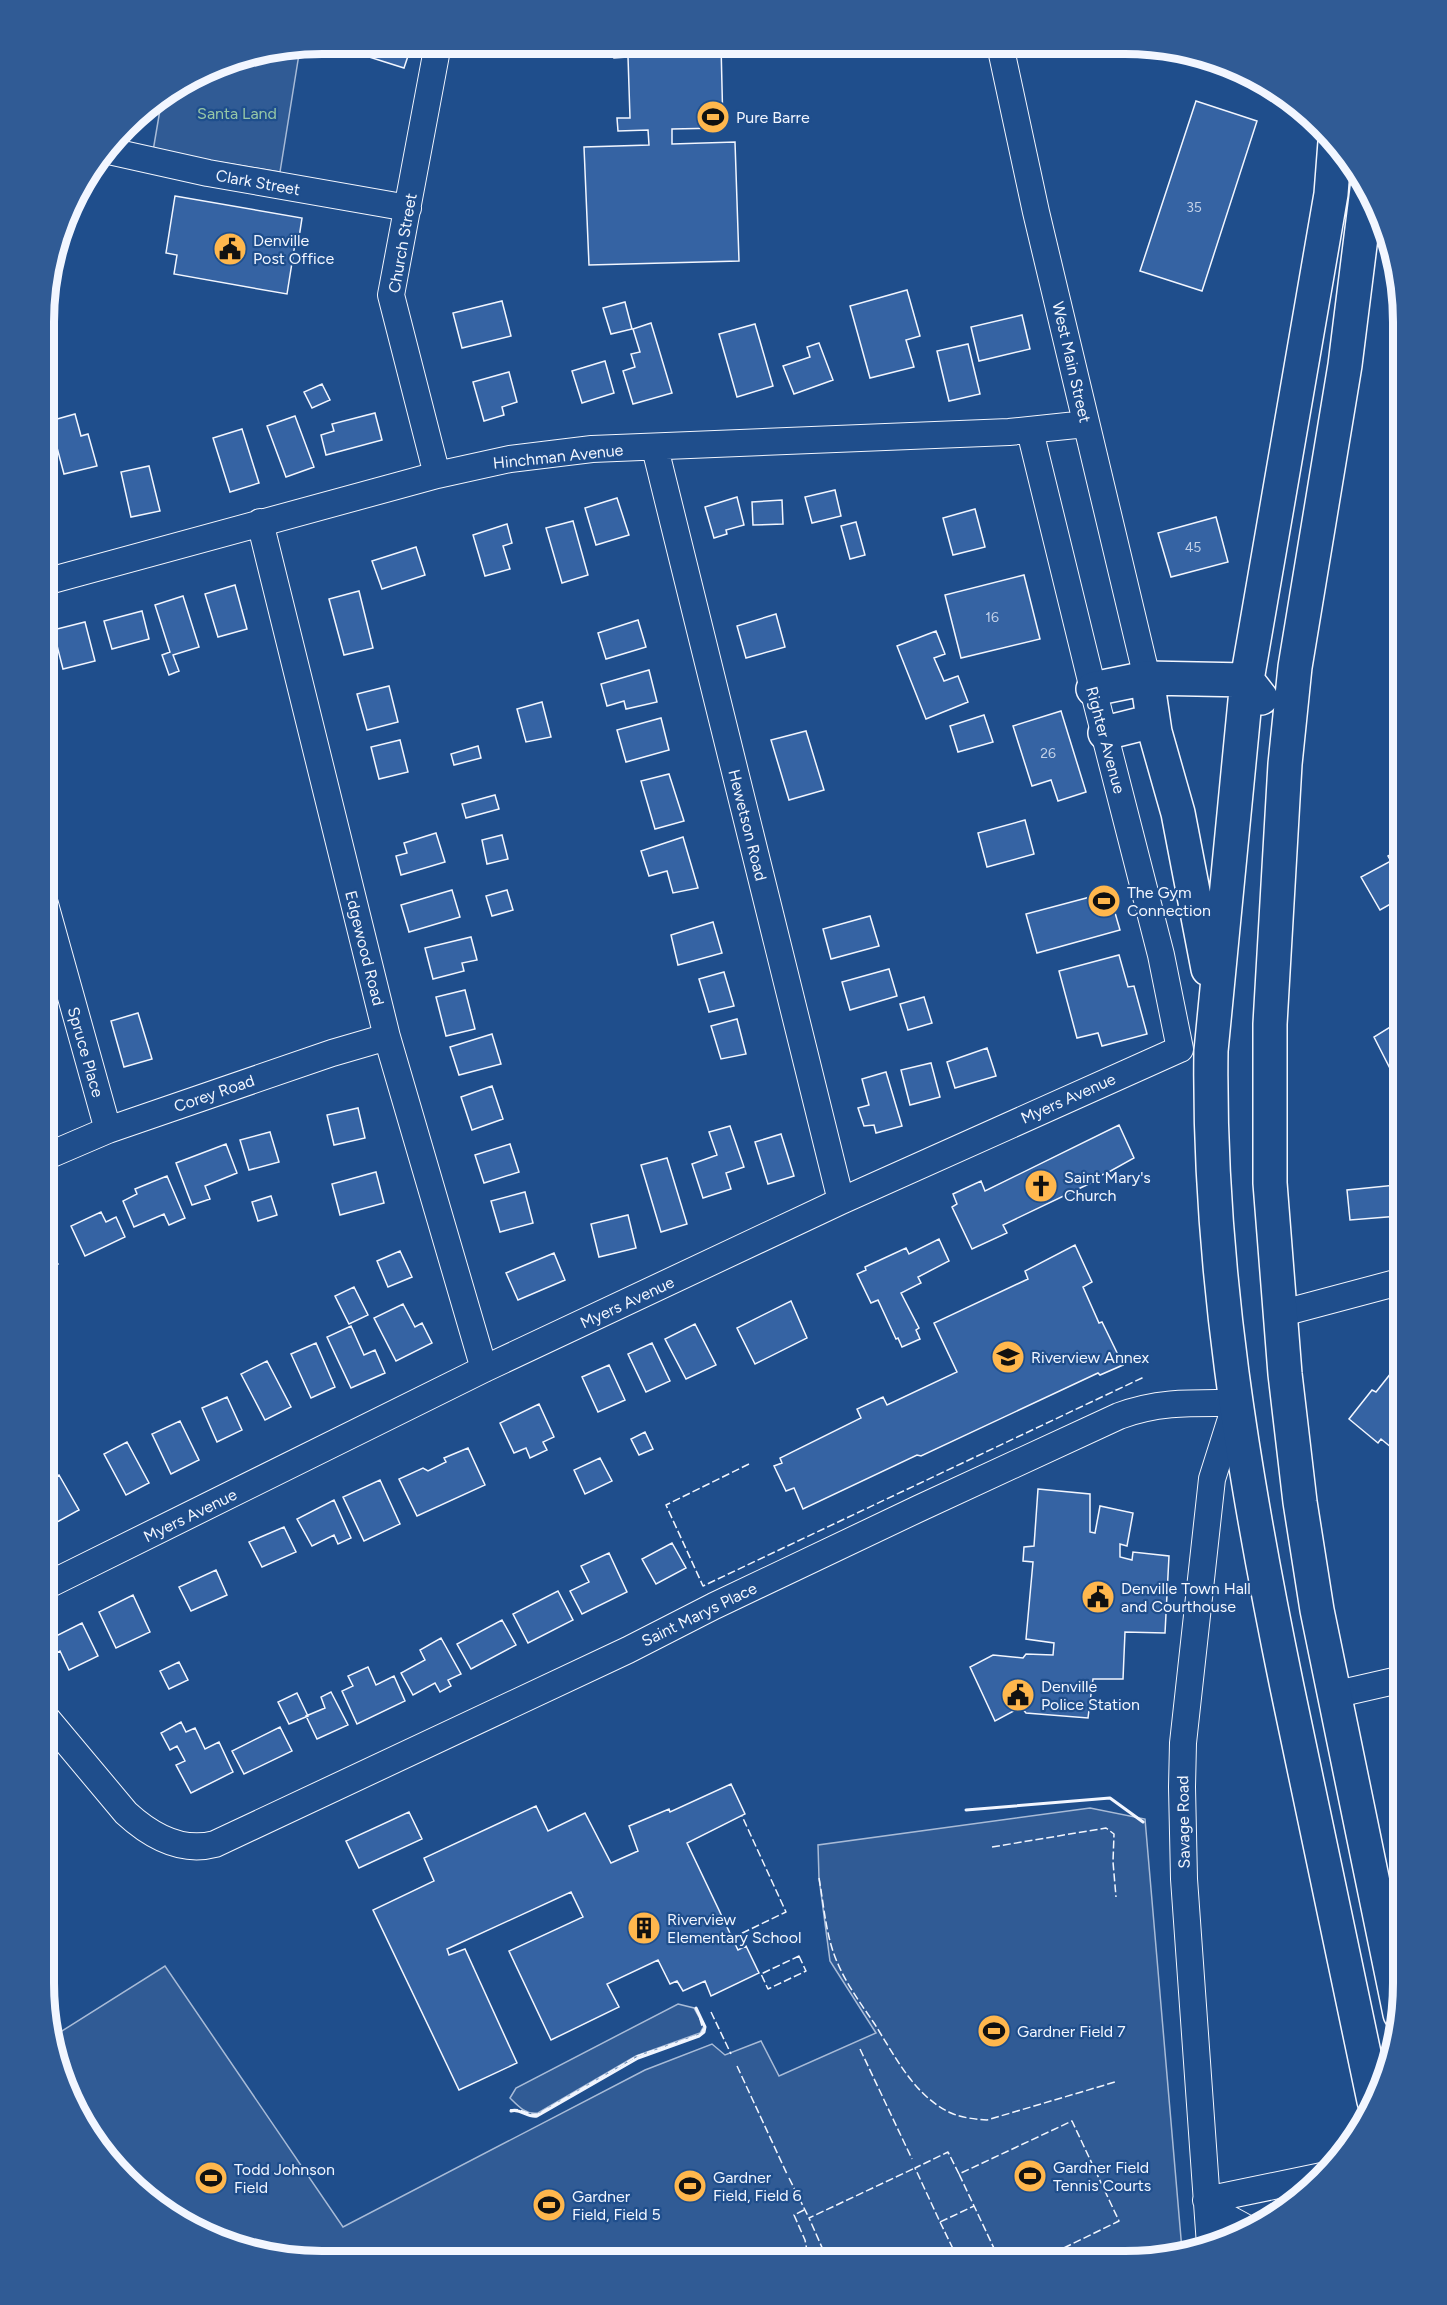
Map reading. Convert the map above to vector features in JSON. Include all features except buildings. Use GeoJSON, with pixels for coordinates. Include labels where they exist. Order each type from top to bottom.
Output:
{"type":"FeatureCollection","features":[{"type":"Feature","properties":{"kind":"highway"},"geometry":{"type":"LineString","coordinates":[[1334,154],[1331,194],[1247,680],[1210,1076],[1216,1210],[1236,1403],[1269,1599],[1371,2089]]}},
{"type":"Feature","properties":{"kind":"highway"},"geometry":{"type":"LineString","coordinates":[[1365,203],[1345,365],[1295,667],[1285,764],[1270,1024],[1270,1183],[1279,1314],[1300,1502],[1333,1695],[1393,1981]]}},
{"type":"Feature","properties":{"kind":"highway"},"geometry":{"type":"LineString","coordinates":[[1147,678],[1153,721],[1183,836],[1215,1005]]}},
{"type":"Feature","properties":{"kind":"highway"},"geometry":{"type":"LineString","coordinates":[[1093,689],[1147,678],[1247,680],[1260,696],[1275,728],[1285,764]]}},
{"type":"Feature","properties":{"kind":"highway"},"geometry":{"type":"LineString","coordinates":[[1105,733],[1153,721]]}},
{"type":"Feature","properties":{"kind":"street","name":"Church Street"},"geometry":{"type":"LineString","coordinates":[[436,54],[391,296],[437,475]]}},
{"type":"Feature","properties":{"kind":"street","name":"West Main Street"},"geometry":{"type":"LineString","coordinates":[[1002,54],[1012,107],[1147,678]]}},
{"type":"Feature","properties":{"kind":"street"},"geometry":{"type":"LineString","coordinates":[[1012,107],[1019,54]]}},
{"type":"Feature","properties":{"kind":"street","name":"Clark Street"},"geometry":{"type":"LineString","coordinates":[[114,152],[208,172],[408,208]]}},
{"type":"Feature","properties":{"kind":"street","name":"Hinchman Avenue"},"geometry":{"type":"LineString","coordinates":[[54,579],[437,475],[510,459],[592,450],[1030,431],[1086,424]]}},
{"type":"Feature","properties":{"kind":"street","name":"Righter Avenue"},"geometry":{"type":"LineString","coordinates":[[1030,431],[1161,955],[1180,1049]]}},
{"type":"Feature","properties":{"kind":"street","name":"Hewetson Road"},"geometry":{"type":"LineString","coordinates":[[655,448],[841,1201]]}},
{"type":"Feature","properties":{"kind":"street","name":"Edgewood Road"},"geometry":{"type":"LineString","coordinates":[[260,522],[387,1037],[484,1370]]}},
{"type":"Feature","properties":{"kind":"street","name":"Spruce Place"},"geometry":{"type":"LineString","coordinates":[[54,936],[108,1130]]}},
{"type":"Feature","properties":{"kind":"street","name":"Corey Road"},"geometry":{"type":"LineString","coordinates":[[54,1153],[108,1130],[332,1053],[387,1037]]}},
{"type":"Feature","properties":{"kind":"street"},"geometry":{"type":"LineString","coordinates":[[1180,1049],[1210,1076]]}},
{"type":"Feature","properties":{"kind":"street","name":"Myers Avenue"},"geometry":{"type":"LineString","coordinates":[[54,1582],[484,1370],[841,1201],[1180,1049]]}},
{"type":"Feature","properties":{"kind":"street"},"geometry":{"type":"LineString","coordinates":[[1279,1314],[1393,1284]]}},
{"type":"Feature","properties":{"kind":"street","name":"Saint Marys Place"},"geometry":{"type":"LineString","coordinates":[[54,1727],[126,1813],[141,1827],[168,1842],[195,1848],[215,1844],[628,1650],[714,1606],[920,1508],[1119,1416],[1141,1407],[1161,1404],[1236,1403]]}},
{"type":"Feature","properties":{"kind":"street","name":"Savage Road"},"geometry":{"type":"LineString","coordinates":[[1209,2238],[1184,1879],[1181,1797],[1183,1743],[1212,1479],[1236,1403]]}},
{"type":"Feature","properties":{"kind":"street"},"geometry":{"type":"LineString","coordinates":[[1333,1695],[1393,1681]]}},
{"type":"Feature","properties":{"kind":"street"},"geometry":{"type":"LineString","coordinates":[[1206,2200],[1309,2179]]}},
{"type":"Feature","properties":{"kind":"street"},"geometry":{"type":"LineString","coordinates":[[1206,2200],[1226,2217],[1240,2225]]}},
{"type":"Feature","properties":{"kind":"green space","name":"Santa Land"},"geometry":{"type":"Polygon","coordinates":[[[299,55],[280,172],[153,151],[160,108],[173,99],[219,74],[236,68],[270,59],[299,55]]]}},
{"type":"Feature","properties":{"kind":"green space"},"geometry":{"type":"Polygon","coordinates":[[[1090,1808],[1145,1819],[1182,2245],[1125,2251],[322,2251],[287,2249],[252,2242],[219,2231],[173,2206],[145,2185],[120,2160],[99,2132],[74,2086],[63,2053],[59,2033],[165,1966],[343,2227],[645,2070],[712,2044],[725,2055],[761,2041],[779,2076],[876,2033],[830,1961],[819,1878],[818,1845],[1090,1808]]]}},
{"type":"Feature","properties":{"kind":"green space"},"geometry":{"type":"Polygon","coordinates":[[[678,2004],[694,2008],[704,2026],[700,2033],[636,2056],[538,2113],[526,2111],[510,2098],[516,2088],[678,2004]]]}},
{"type":"Feature","properties":{"kind":"fence"},"geometry":{"type":"LineString","coordinates":[[749,1464],[666,1505],[703,1586],[1144,1377]]}},
{"type":"Feature","properties":{"kind":"fence"},"geometry":{"type":"LineString","coordinates":[[732,1938],[786,1912],[742,1816]]}},
{"type":"Feature","properties":{"kind":"fence"},"geometry":{"type":"LineString","coordinates":[[992,1847],[1106,1828],[1114,1834],[1113,1862],[1116,1897]]}},
{"type":"Feature","properties":{"kind":"fence"},"geometry":{"type":"LineString","coordinates":[[819,1878],[828,1933],[842,1972],[906,2074],[938,2106],[960,2116],[987,2120],[1115,2082]]}},
{"type":"Feature","properties":{"kind":"fence"},"geometry":{"type":"LineString","coordinates":[[799,1956],[806,1971],[768,1989],[761,1974],[799,1956]]}},
{"type":"Feature","properties":{"kind":"fence"},"geometry":{"type":"LineString","coordinates":[[711,2012],[731,2054]]}},
{"type":"Feature","properties":{"kind":"fence"},"geometry":{"type":"LineString","coordinates":[[510,2110],[538,2114],[637,2056],[701,2034],[703,2029],[699,2016]]}},
{"type":"Feature","properties":{"kind":"fence"},"geometry":{"type":"LineString","coordinates":[[860,2049],[912,2159]]}},
{"type":"Feature","properties":{"kind":"fence"},"geometry":{"type":"LineString","coordinates":[[737,2066],[787,2174]]}},
{"type":"Feature","properties":{"kind":"fence"},"geometry":{"type":"LineString","coordinates":[[995,2251],[959,2174],[1072,2121],[1119,2221],[1058,2251]]}},
{"type":"Feature","properties":{"kind":"fence"},"geometry":{"type":"LineString","coordinates":[[959,2174],[948,2152],[915,2168],[940,2222],[974,2206]]}},
{"type":"Feature","properties":{"kind":"fence"},"geometry":{"type":"LineString","coordinates":[[824,2251],[809,2218],[915,2168]]}},
{"type":"Feature","properties":{"kind":"fence"},"geometry":{"type":"LineString","coordinates":[[789,2178],[809,2218]]}},
{"type":"Feature","properties":{"kind":"fence"},"geometry":{"type":"LineString","coordinates":[[804,2210],[794,2215],[807,2251]]}},
{"type":"Feature","properties":{"kind":"fence"},"geometry":{"type":"LineString","coordinates":[[940,2222],[954,2251]]}},
{"type":"Feature","properties":{"kind":"fence"},"geometry":{"type":"LineString","coordinates":[[405,2251],[409,2249]]}},
{"type":"Feature","properties":{"kind":"wall"},"geometry":{"type":"LineString","coordinates":[[966,1810],[1110,1798],[1143,1822]]}},
{"type":"Feature","properties":{"kind":"wall"},"geometry":{"type":"LineString","coordinates":[[511,2111],[537,2116],[638,2058],[699,2036],[704,2032],[705,2027],[696,2008]]}},
{"type":"Feature","properties":{"kind":"place","name":"Pure Barre"},"geometry":{"type":"Point","coordinates":[713,117]}},
{"type":"Feature","properties":{"kind":"place","name":"Denville Post Office"},"geometry":{"type":"Point","coordinates":[230,249]}},
{"type":"Feature","properties":{"kind":"place","name":"The Gym Connection"},"geometry":{"type":"Point","coordinates":[1104,901]}},
{"type":"Feature","properties":{"kind":"place","name":"Saint Mary's Church"},"geometry":{"type":"Point","coordinates":[1041,1186]}},
{"type":"Feature","properties":{"kind":"place","name":"Riverview Annex"},"geometry":{"type":"Point","coordinates":[1008,1357]}},
{"type":"Feature","properties":{"kind":"place","name":"Denville Town Hall and Courthouse"},"geometry":{"type":"Point","coordinates":[1098,1597]}},
{"type":"Feature","properties":{"kind":"place","name":"Denville Police Station"},"geometry":{"type":"Point","coordinates":[1018,1695]}},
{"type":"Feature","properties":{"kind":"place","name":"Riverview Elementary School"},"geometry":{"type":"Point","coordinates":[644,1928]}},
{"type":"Feature","properties":{"kind":"place","name":"Gardner Field 7"},"geometry":{"type":"Point","coordinates":[994,2031]}},
{"type":"Feature","properties":{"kind":"place","name":"Gardner Field Tennis Courts"},"geometry":{"type":"Point","coordinates":[1030,2176]}},
{"type":"Feature","properties":{"kind":"place","name":"Todd Johnson Field"},"geometry":{"type":"Point","coordinates":[211,2178]}},
{"type":"Feature","properties":{"kind":"place","name":"Gardner Field, Field 6"},"geometry":{"type":"Point","coordinates":[690,2186]}},
{"type":"Feature","properties":{"kind":"place","name":"Gardner Field, Field 5"},"geometry":{"type":"Point","coordinates":[549,2205]}}]}
